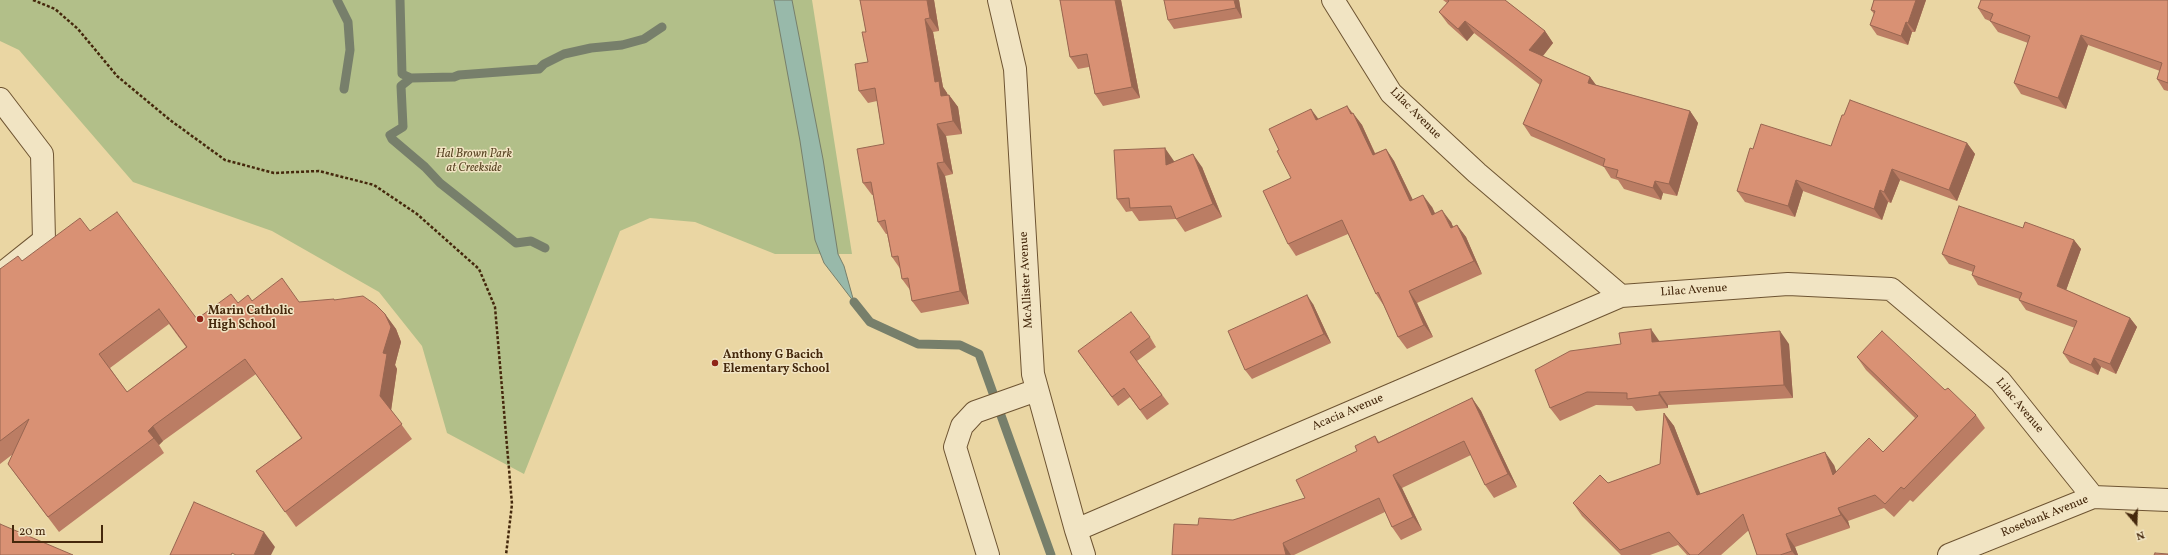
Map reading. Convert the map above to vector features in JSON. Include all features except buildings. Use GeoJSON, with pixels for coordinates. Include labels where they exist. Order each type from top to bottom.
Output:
{"type":"FeatureCollection","features":[{"type":"Feature","properties":{"kind":"street","name":"McAllister Avenue"},"geometry":{"type":"LineString","coordinates":[[999,0],[1015,69],[1033,374],[1027,393],[1084,555]]}},
{"type":"Feature","properties":{"kind":"street","name":"Lilac Avenue"},"geometry":{"type":"LineString","coordinates":[[1333,0],[1391,93],[1477,173],[1621,296],[1788,284],[1891,289],[2000,381],[2094,498]]}},
{"type":"Feature","properties":{"kind":"street"},"geometry":{"type":"LineString","coordinates":[[0,99],[42,154],[44,240],[0,276]]}},
{"type":"Feature","properties":{"kind":"street","name":"Acacia Avenue"},"geometry":{"type":"LineString","coordinates":[[1076,530],[1621,296]]}},
{"type":"Feature","properties":{"kind":"street"},"geometry":{"type":"LineString","coordinates":[[988,555],[955,447],[962,426],[975,412],[1027,393]]}},
{"type":"Feature","properties":{"kind":"street","name":"Rosebank Avenue"},"geometry":{"type":"LineString","coordinates":[[1949,555],[2094,498],[2168,500]]}},
{"type":"Feature","properties":{"kind":"path"},"geometry":{"type":"LineString","coordinates":[[33,0],[55,9],[78,29],[117,76],[170,120],[226,160],[274,173],[320,171],[374,185],[417,214],[479,269],[495,307],[512,504],[506,555]]}},
{"type":"Feature","properties":{"kind":"green space","name":"Hal Brown Park at Creekside"},"geometry":{"type":"Polygon","coordinates":[[[0,0],[812,0],[852,254],[775,254],[695,222],[650,218],[620,231],[524,474],[447,433],[422,346],[379,292],[272,231],[133,182],[19,50],[0,41],[0,0]]]}},
{"type":"Feature","properties":{"kind":"shaded area"},"geometry":{"type":"Polygon","coordinates":[[[774,0],[792,0],[823,159],[838,254],[844,266],[854,302],[824,263],[815,240],[800,141],[774,0]]]}},
{"type":"Feature","properties":{"kind":"waterway"},"geometry":{"type":"LineString","coordinates":[[337,0],[348,22],[350,50],[344,89]]}},
{"type":"Feature","properties":{"kind":"waterway"},"geometry":{"type":"LineString","coordinates":[[400,0],[402,74],[411,78]]}},
{"type":"Feature","properties":{"kind":"waterway"},"geometry":{"type":"LineString","coordinates":[[545,248],[531,241],[516,243],[440,183],[425,167],[392,139],[390,135],[403,127],[401,86],[411,78],[454,77],[459,75],[539,69],[544,64],[564,54],[591,48],[622,45],[644,39],[662,27]]}},
{"type":"Feature","properties":{"kind":"waterway"},"geometry":{"type":"LineString","coordinates":[[854,302],[870,322],[918,344],[960,345],[979,354],[1051,555]]}},
{"type":"Feature","properties":{"kind":"place","name":"Marin Catholic High School"},"geometry":{"type":"Point","coordinates":[200,319]}},
{"type":"Feature","properties":{"kind":"place","name":"Anthony G Bacich Elementary School"},"geometry":{"type":"Point","coordinates":[715,363]}}]}
